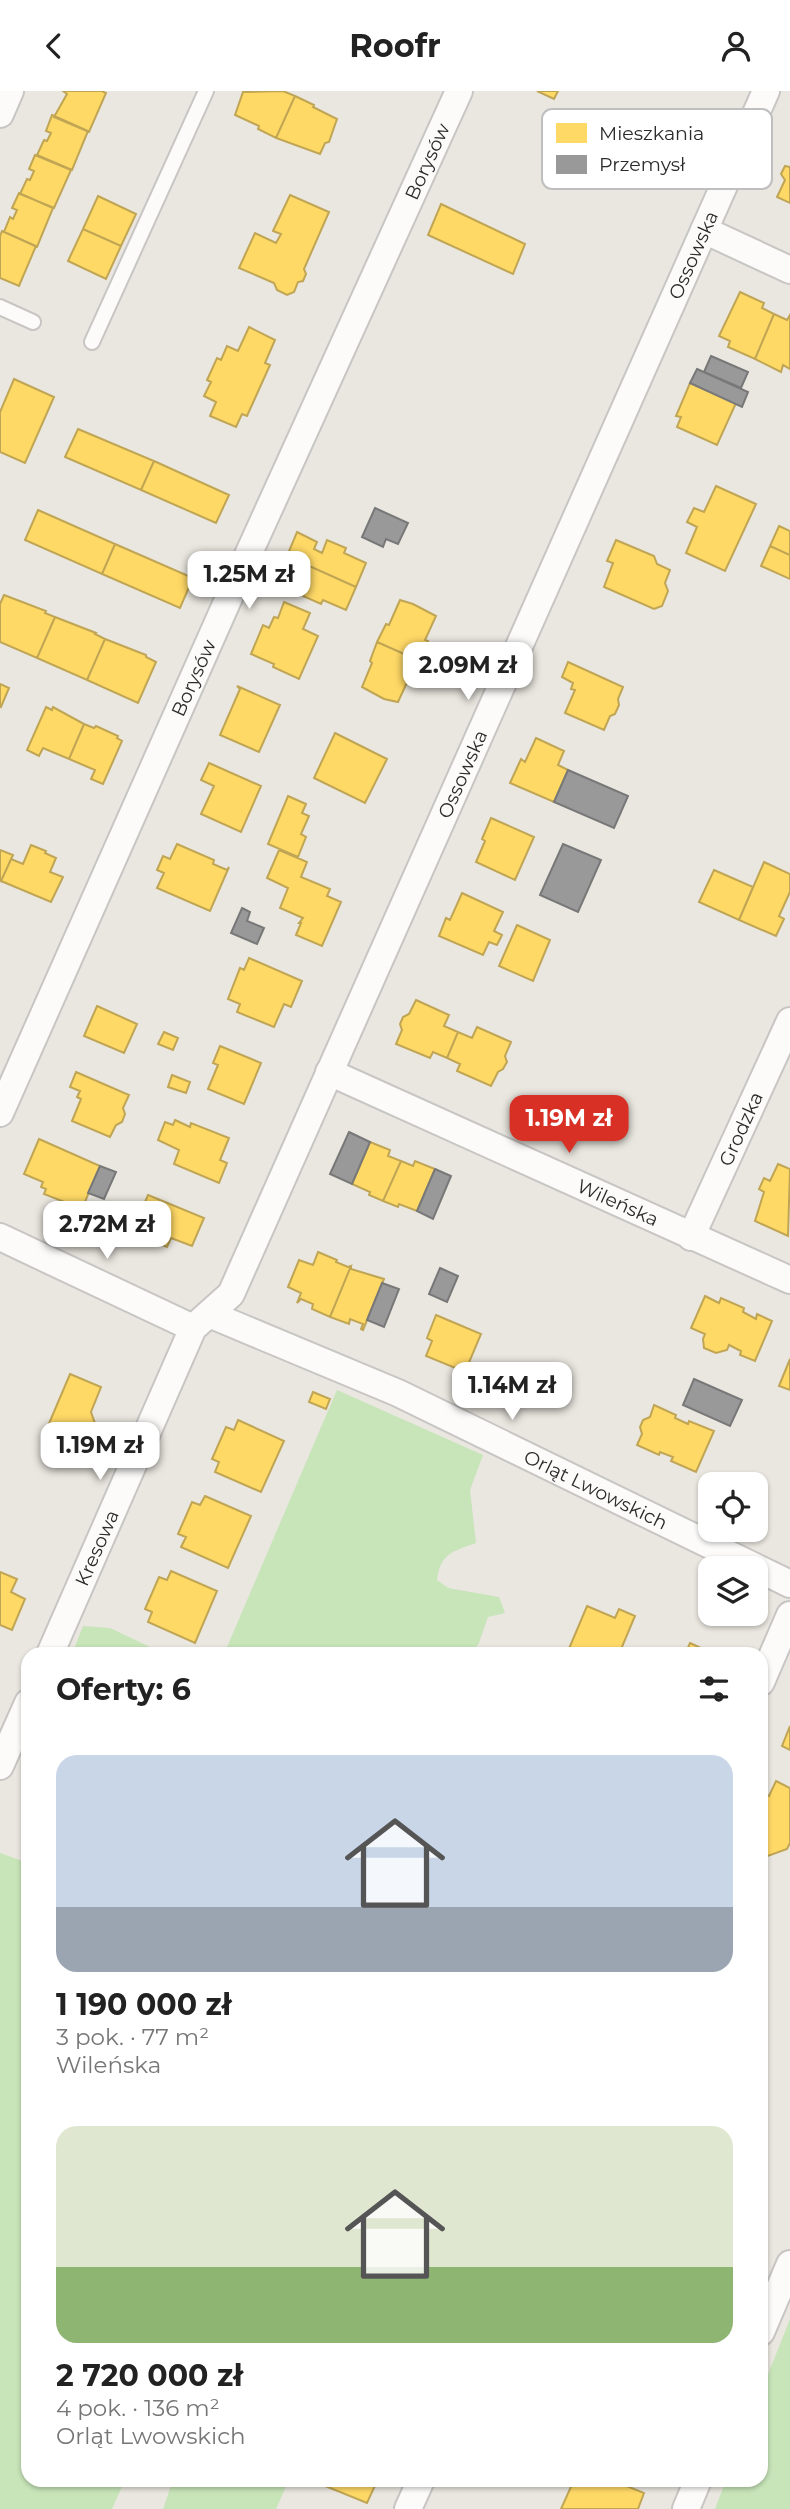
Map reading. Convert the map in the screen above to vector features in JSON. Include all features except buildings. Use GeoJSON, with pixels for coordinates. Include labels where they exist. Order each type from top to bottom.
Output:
{"type":"FeatureCollection","features":[{"type":"Feature","properties":{"kind":"street"},"geometry":{"type":"LineString","coordinates":[[0,114],[10,91]]}},
{"type":"Feature","properties":{"kind":"street","name":"Borysów"},"geometry":{"type":"LineString","coordinates":[[0,1113],[243,566],[459,91]]}},
{"type":"Feature","properties":{"kind":"street","name":"Ossowska"},"geometry":{"type":"LineString","coordinates":[[758,109],[766,91]]}},
{"type":"Feature","properties":{"kind":"street","name":"Ossowska"},"geometry":{"type":"LineString","coordinates":[[201,1321],[231,1294],[722,189]]}},
{"type":"Feature","properties":{"kind":"street"},"geometry":{"type":"LineString","coordinates":[[704,230],[790,270]]}},
{"type":"Feature","properties":{"kind":"street","name":"Grodzka"},"geometry":{"type":"LineString","coordinates":[[691,1237],[790,1021]]}},
{"type":"Feature","properties":{"kind":"street","name":"Wileńska"},"geometry":{"type":"LineString","coordinates":[[329,1072],[790,1280]]}},
{"type":"Feature","properties":{"kind":"street","name":"Orląt Lwowskich"},"geometry":{"type":"LineString","coordinates":[[0,1237],[201,1321],[398,1393],[790,1584]]}},
{"type":"Feature","properties":{"kind":"street","name":"Kresowa"},"geometry":{"type":"LineString","coordinates":[[53,1647],[201,1321]]}},
{"type":"Feature","properties":{"kind":"street"},"geometry":{"type":"LineString","coordinates":[[768,1666],[790,1615]]}},
{"type":"Feature","properties":{"kind":"street"},"geometry":{"type":"LineString","coordinates":[[0,1766],[21,1719]]}},
{"type":"Feature","properties":{"kind":"street"},"geometry":{"type":"LineString","coordinates":[[768,2316],[790,2265]]}},
{"type":"Feature","properties":{"kind":"street"},"geometry":{"type":"LineString","coordinates":[[408,2509],[418,2487]]}},
{"type":"Feature","properties":{"kind":"street"},"geometry":{"type":"LineString","coordinates":[[686,2509],[695,2487]]}},
{"type":"Feature","properties":{"kind":"lane"},"geometry":{"type":"LineString","coordinates":[[92,341],[206,91]]}},
{"type":"Feature","properties":{"kind":"lane"},"geometry":{"type":"LineString","coordinates":[[0,307],[33,322]]}},
{"type":"Feature","properties":{"kind":"green space"},"geometry":{"type":"Polygon","coordinates":[[[337,1390],[483,1455],[470,1490],[476,1543],[449,1555],[441,1564],[437,1580],[448,1588],[499,1597],[505,1613],[488,1617],[476,1647],[227,1647],[337,1390]]]}},
{"type":"Feature","properties":{"kind":"green space"},"geometry":{"type":"Polygon","coordinates":[[[83,1626],[110,1628],[150,1647],[75,1647],[83,1626]]]}},
{"type":"Feature","properties":{"kind":"green space"},"geometry":{"type":"Polygon","coordinates":[[[0,1853],[21,1860],[21,2487],[122,2487],[112,2509],[0,2509],[0,1853]]]}},
{"type":"Feature","properties":{"kind":"green space"},"geometry":{"type":"Polygon","coordinates":[[[790,2319],[790,2509],[715,2509],[723,2487],[768,2487],[768,2374],[790,2319]]]}},
{"type":"Feature","properties":{"kind":"green space"},"geometry":{"type":"Polygon","coordinates":[[[171,2487],[286,2487],[276,2509],[163,2509],[171,2487]]]}}]}
